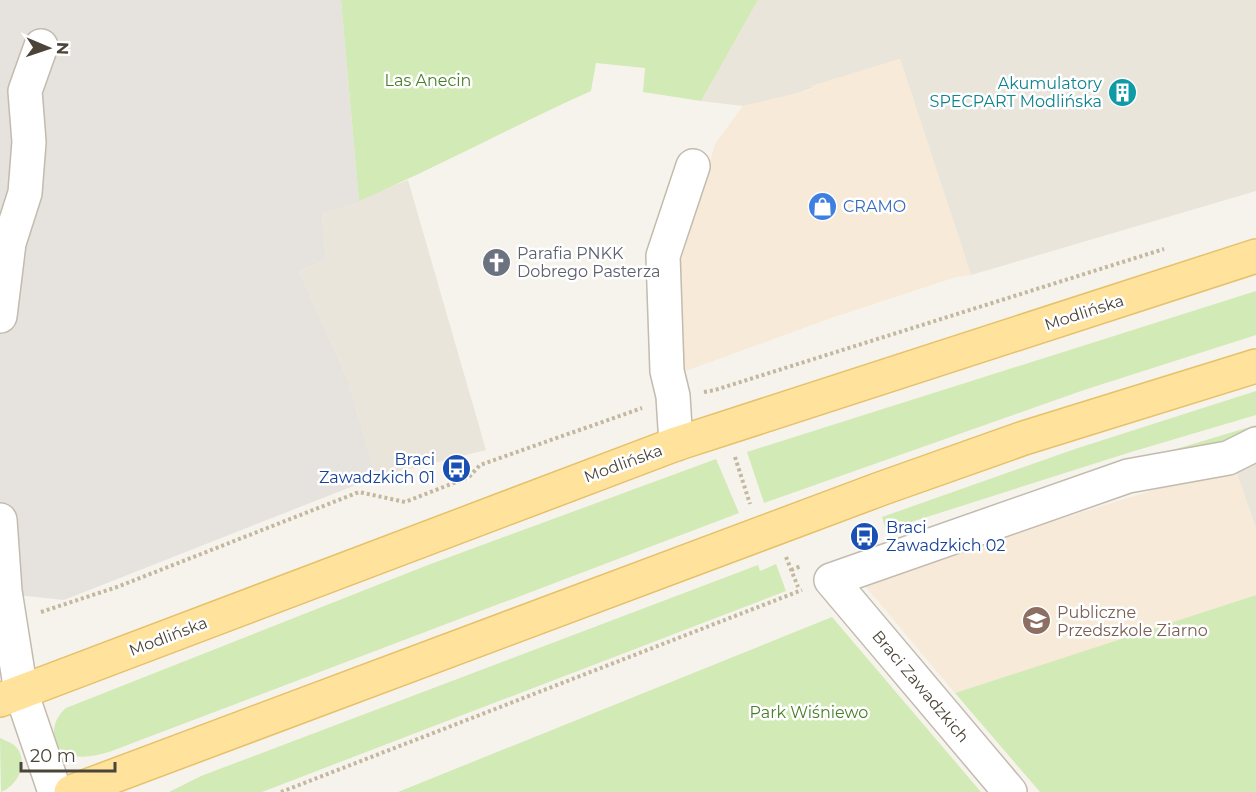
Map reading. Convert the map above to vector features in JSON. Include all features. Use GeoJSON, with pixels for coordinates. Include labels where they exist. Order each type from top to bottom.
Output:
{"type":"FeatureCollection","features":[{"type":"Feature","properties":{"kind":"main road","name":"Modlińska"},"geometry":{"type":"LineString","coordinates":[[11,696],[676,444],[1256,256]]}},
{"type":"Feature","properties":{"kind":"main road"},"geometry":{"type":"LineString","coordinates":[[71,792],[760,533],[1024,438],[1256,366]]}},
{"type":"Feature","properties":{"kind":"street"},"geometry":{"type":"LineString","coordinates":[[0,316],[9,243],[25,193],[29,142],[25,91],[41,46]]}},
{"type":"Feature","properties":{"kind":"street"},"geometry":{"type":"LineString","coordinates":[[676,444],[673,396],[667,371],[663,256],[693,166]]}},
{"type":"Feature","properties":{"kind":"street"},"geometry":{"type":"LineString","coordinates":[[831,580],[1128,476],[1228,458],[1256,444]]}},
{"type":"Feature","properties":{"kind":"street"},"geometry":{"type":"LineString","coordinates":[[0,520],[4,591],[9,620],[11,696],[56,792]]}},
{"type":"Feature","properties":{"kind":"street","name":"Braci Zawadzkich"},"geometry":{"type":"LineString","coordinates":[[831,580],[1010,792]]}},
{"type":"Feature","properties":{"kind":"path"},"geometry":{"type":"LineString","coordinates":[[9,620],[117,588],[359,492],[405,502],[469,477],[480,465],[673,396],[715,390],[1166,248]]}},
{"type":"Feature","properties":{"kind":"path"},"geometry":{"type":"LineString","coordinates":[[725,427],[760,533]]}},
{"type":"Feature","properties":{"kind":"path"},"geometry":{"type":"LineString","coordinates":[[281,792],[831,580]]}},
{"type":"Feature","properties":{"kind":"shaded area"},"geometry":{"type":"Polygon","coordinates":[[[0,0],[341,0],[359,201],[322,214],[326,260],[299,271],[348,380],[376,477],[64,600],[27,596],[0,597],[0,0]]]}},
{"type":"Feature","properties":{"kind":"shaded area"},"geometry":{"type":"Polygon","coordinates":[[[758,0],[1256,0],[1256,191],[971,275],[900,59],[812,86],[812,88],[795,94],[743,106],[701,101],[758,0]]]}},
{"type":"Feature","properties":{"kind":"shaded area","name":"CRAMO"},"geometry":{"type":"Polygon","coordinates":[[[900,59],[971,275],[956,277],[831,318],[680,373],[679,268],[715,144],[743,106],[812,89],[811,86],[900,59]]]}},
{"type":"Feature","properties":{"kind":"shaded area"},"geometry":{"type":"Polygon","coordinates":[[[408,180],[486,450],[376,477],[348,380],[299,271],[326,260],[322,214],[408,180]]]}},
{"type":"Feature","properties":{"kind":"shaded area"},"geometry":{"type":"Polygon","coordinates":[[[1256,458],[1256,529],[1234,465],[1256,458]]]}},
{"type":"Feature","properties":{"kind":"shaded area"},"geometry":{"type":"Polygon","coordinates":[[[1234,465],[1256,529],[1256,595],[955,693],[861,581],[1234,465]]]}},
{"type":"Feature","properties":{"kind":"green space","name":"Las Anecin"},"geometry":{"type":"Polygon","coordinates":[[[341,0],[758,0],[701,101],[643,92],[645,68],[596,63],[591,91],[359,201],[341,0]]]}},
{"type":"Feature","properties":{"kind":"green space"},"geometry":{"type":"Polygon","coordinates":[[[1256,291],[1256,335],[1084,390],[764,503],[747,452],[1256,291]]]}},
{"type":"Feature","properties":{"kind":"green space"},"geometry":{"type":"Polygon","coordinates":[[[1256,391],[1256,415],[886,530],[882,517],[1078,448],[1256,391]]]}},
{"type":"Feature","properties":{"kind":"green space"},"geometry":{"type":"Polygon","coordinates":[[[1256,425],[1256,432],[1228,448],[1153,456],[1256,425]]]}},
{"type":"Feature","properties":{"kind":"green space"},"geometry":{"type":"Polygon","coordinates":[[[716,459],[739,513],[109,752],[75,756],[60,749],[56,743],[54,729],[56,721],[66,708],[428,565],[716,459]]]}},
{"type":"Feature","properties":{"kind":"green space"},"geometry":{"type":"Polygon","coordinates":[[[776,564],[786,591],[262,792],[169,792],[201,776],[758,565],[760,571],[776,564]]]}},
{"type":"Feature","properties":{"kind":"green space"},"geometry":{"type":"Polygon","coordinates":[[[1256,595],[1256,792],[1040,792],[955,693],[1256,595]]]}},
{"type":"Feature","properties":{"kind":"green space","name":"Park Wiśniewo"},"geometry":{"type":"Polygon","coordinates":[[[832,617],[981,792],[398,792],[832,617]]]}},
{"type":"Feature","properties":{"kind":"green space"},"geometry":{"type":"Polygon","coordinates":[[[0,738],[15,746],[22,761],[20,774],[16,780],[1,792],[0,738]]]}},
{"type":"Feature","properties":{"kind":"place","name":"Akumulatory SPECPART Modlińska"},"geometry":{"type":"Point","coordinates":[1123,92]}},
{"type":"Feature","properties":{"kind":"place","name":"CRAMO"},"geometry":{"type":"Point","coordinates":[822,206]}},
{"type":"Feature","properties":{"kind":"place","name":"Parafia PNKK Dobrego Pasterza"},"geometry":{"type":"Point","coordinates":[496,262]}},
{"type":"Feature","properties":{"kind":"place","name":"Braci Zawadzkich 01"},"geometry":{"type":"Point","coordinates":[456,468]}},
{"type":"Feature","properties":{"kind":"place","name":"Braci Zawadzkich 02"},"geometry":{"type":"Point","coordinates":[865,536]}},
{"type":"Feature","properties":{"kind":"place","name":"Publiczne Przedszkole Ziarno"},"geometry":{"type":"Point","coordinates":[1036,621]}}]}
